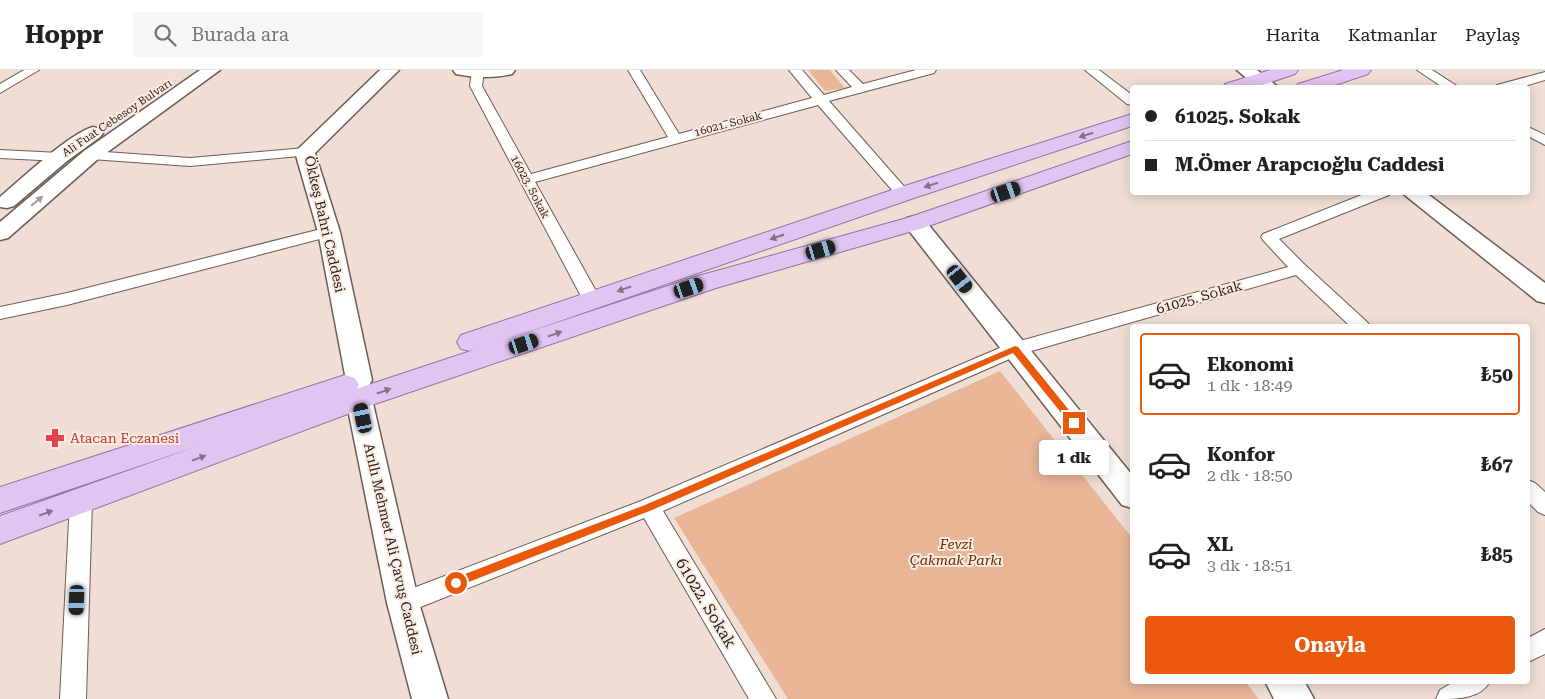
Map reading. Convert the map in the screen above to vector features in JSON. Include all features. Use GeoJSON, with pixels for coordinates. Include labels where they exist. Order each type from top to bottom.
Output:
{"type":"FeatureCollection","features":[{"type":"Feature","properties":{"kind":"main road"},"geometry":{"type":"LineString","coordinates":[[1241,85],[1289,70]]}},
{"type":"Feature","properties":{"kind":"main road"},"geometry":{"type":"LineString","coordinates":[[1314,85],[1362,70]]}},
{"type":"Feature","properties":{"kind":"main road"},"geometry":{"type":"LineString","coordinates":[[0,530],[81,501],[359,390],[592,300],[904,194],[1130,121]]}},
{"type":"Feature","properties":{"kind":"main road"},"geometry":{"type":"LineString","coordinates":[[0,500],[708,282],[916,223],[1130,148]]}},
{"type":"Feature","properties":{"kind":"street"},"geometry":{"type":"LineString","coordinates":[[0,89],[33,70]]}},
{"type":"Feature","properties":{"kind":"street","name":"Ali Fuat Cebesoy Bulvarı"},"geometry":{"type":"LineString","coordinates":[[0,208],[60,156],[190,70]]}},
{"type":"Feature","properties":{"kind":"street"},"geometry":{"type":"LineString","coordinates":[[0,232],[91,154],[211,70]]}},
{"type":"Feature","properties":{"kind":"street","name":"Ökkeş Bahri Caddesi"},"geometry":{"type":"LineString","coordinates":[[359,390],[329,232],[305,152],[390,70]]}},
{"type":"Feature","properties":{"kind":"street"},"geometry":{"type":"LineString","coordinates":[[470,71],[492,72],[506,70]]}},
{"type":"Feature","properties":{"kind":"street"},"geometry":{"type":"LineString","coordinates":[[634,70],[675,138]]}},
{"type":"Feature","properties":{"kind":"street"},"geometry":{"type":"LineString","coordinates":[[795,70],[904,194]]}},
{"type":"Feature","properties":{"kind":"street"},"geometry":{"type":"LineString","coordinates":[[842,70],[860,88]]}},
{"type":"Feature","properties":{"kind":"street","name":"16021. Sokak"},"geometry":{"type":"LineString","coordinates":[[526,180],[930,70]]}},
{"type":"Feature","properties":{"kind":"street"},"geometry":{"type":"LineString","coordinates":[[1091,70],[1130,99]]}},
{"type":"Feature","properties":{"kind":"street"},"geometry":{"type":"LineString","coordinates":[[1423,70],[1449,85]]}},
{"type":"Feature","properties":{"kind":"street","name":"16023. Sokak"},"geometry":{"type":"LineString","coordinates":[[470,71],[476,86],[526,180],[592,300]]}},
{"type":"Feature","properties":{"kind":"street"},"geometry":{"type":"LineString","coordinates":[[1513,85],[1545,76]]}},
{"type":"Feature","properties":{"kind":"street"},"geometry":{"type":"LineString","coordinates":[[91,154],[190,162],[305,152]]}},
{"type":"Feature","properties":{"kind":"street"},"geometry":{"type":"LineString","coordinates":[[0,154],[60,156]]}},
{"type":"Feature","properties":{"kind":"street"},"geometry":{"type":"LineString","coordinates":[[1359,324],[1299,269],[1269,237],[1376,195]]}},
{"type":"Feature","properties":{"kind":"street"},"geometry":{"type":"LineString","coordinates":[[1414,195],[1545,296]]}},
{"type":"Feature","properties":{"kind":"street"},"geometry":{"type":"LineString","coordinates":[[916,223],[1130,493]]}},
{"type":"Feature","properties":{"kind":"street"},"geometry":{"type":"LineString","coordinates":[[0,313],[67,299],[329,232]]}},
{"type":"Feature","properties":{"kind":"street","name":"61025. Sokak"},"geometry":{"type":"LineString","coordinates":[[403,603],[649,507],[1015,349],[1299,269]]}},
{"type":"Feature","properties":{"kind":"street","name":"Arıllı Mehmet Ali Çavuş Caddesi"},"geometry":{"type":"LineString","coordinates":[[359,390],[403,603],[430,699]]}},
{"type":"Feature","properties":{"kind":"street"},"geometry":{"type":"LineString","coordinates":[[1530,491],[1545,506]]}},
{"type":"Feature","properties":{"kind":"street"},"geometry":{"type":"LineString","coordinates":[[74,699],[81,501]]}},
{"type":"Feature","properties":{"kind":"street","name":"61022. Sokak"},"geometry":{"type":"LineString","coordinates":[[649,507],[763,699]]}},
{"type":"Feature","properties":{"kind":"street"},"geometry":{"type":"LineString","coordinates":[[1530,650],[1545,640]]}},
{"type":"Feature","properties":{"kind":"street"},"geometry":{"type":"LineString","coordinates":[[1284,684],[1296,699]]}},
{"type":"Feature","properties":{"kind":"street"},"geometry":{"type":"LineString","coordinates":[[1449,699],[1473,684]]}},
{"type":"Feature","properties":{"kind":"green space"},"geometry":{"type":"Polygon","coordinates":[[[808,70],[830,70],[845,88],[825,91],[808,70]]]}},
{"type":"Feature","properties":{"kind":"green space","name":"Fevzi Çakmak Parkı"},"geometry":{"type":"Polygon","coordinates":[[[1000,371],[1130,535],[1130,684],[1247,684],[1259,699],[788,699],[674,518],[1000,371]]]}},
{"type":"Feature","properties":{"kind":"place","name":"Atacan Eczanesi"},"geometry":{"type":"Point","coordinates":[55,438]}},
{"type":"Feature","properties":{"kind":"route"},"geometry":{"type":"LineString","coordinates":[[456,583],[649,507],[1015,349],[1074,423]]}}]}
